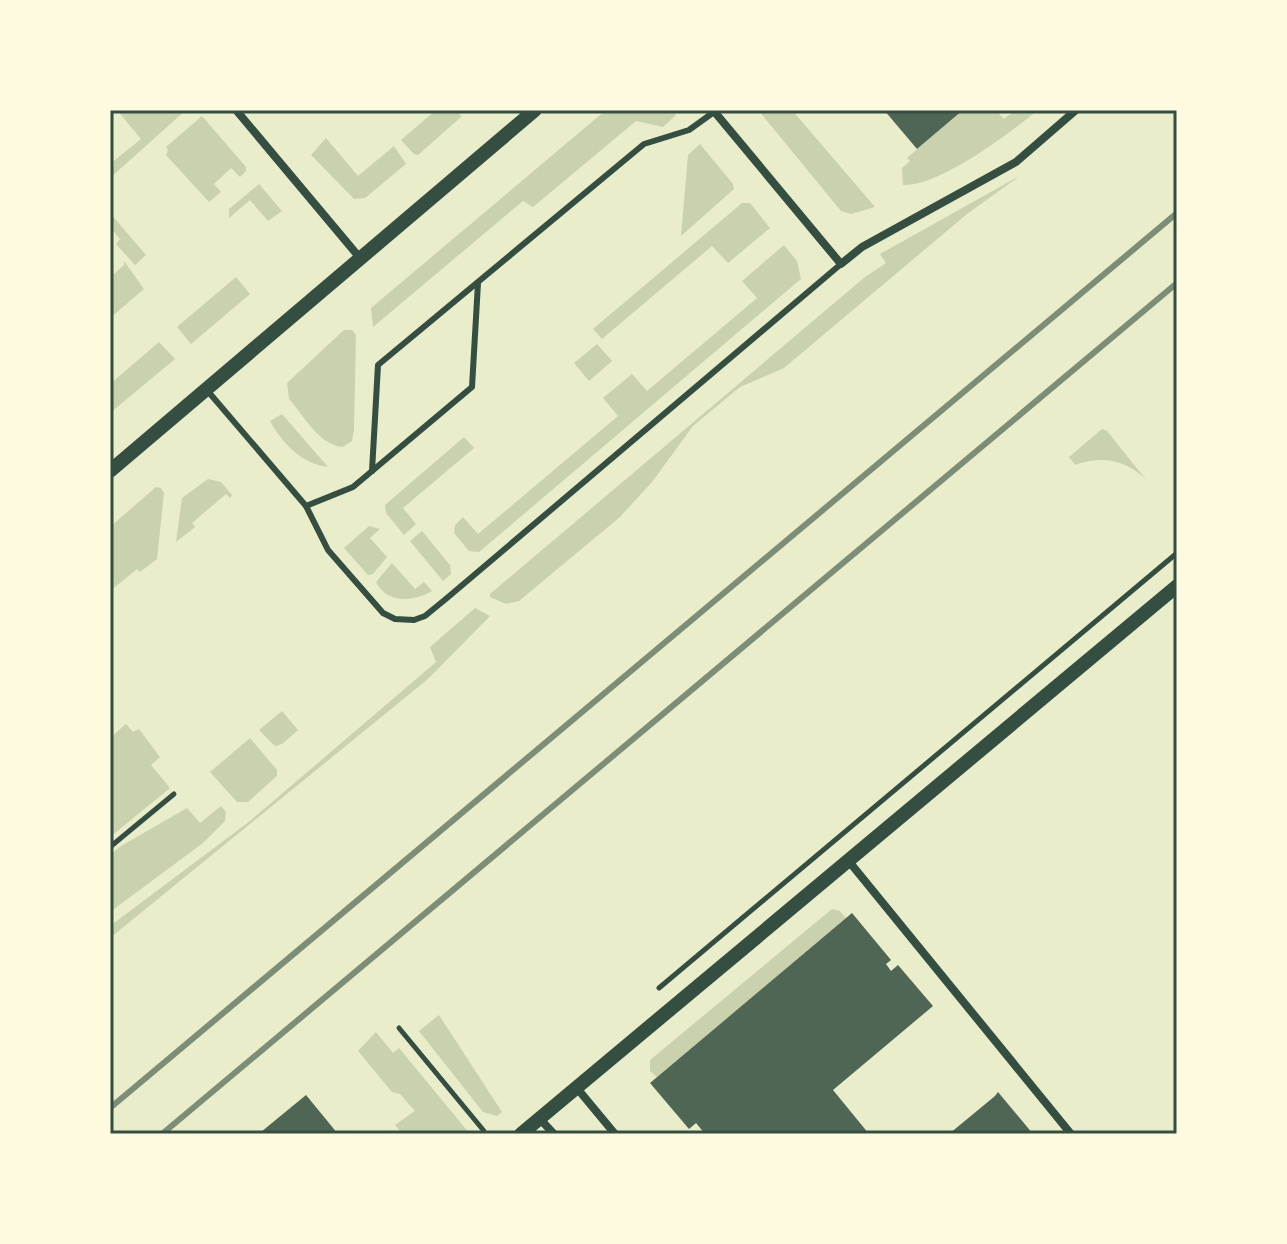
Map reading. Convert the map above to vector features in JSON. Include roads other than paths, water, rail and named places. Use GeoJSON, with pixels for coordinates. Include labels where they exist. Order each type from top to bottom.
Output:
{"type":"FeatureCollection","features":[{"type":"Feature","properties":{"kind":"street"},"geometry":{"type":"LineString","coordinates":[[236,110],[360,258]]}},
{"type":"Feature","properties":{"kind":"street"},"geometry":{"type":"LineString","coordinates":[[110,471],[535,110]]}},
{"type":"Feature","properties":{"kind":"street"},"geometry":{"type":"LineString","coordinates":[[714,111],[841,264],[862,247],[1016,162],[1076,110]]}},
{"type":"Feature","properties":{"kind":"street"},"geometry":{"type":"LineString","coordinates":[[521,1134],[1177,586]]}},
{"type":"Feature","properties":{"kind":"street"},"geometry":{"type":"LineString","coordinates":[[847,859],[1071,1134]]}},
{"type":"Feature","properties":{"kind":"street"},"geometry":{"type":"LineString","coordinates":[[576,1087],[615,1134]]}},
{"type":"Feature","properties":{"kind":"street"},"geometry":{"type":"LineString","coordinates":[[539,1118],[554,1134]]}},
{"type":"Feature","properties":{"kind":"lane"},"geometry":{"type":"LineString","coordinates":[[372,471],[378,365],[644,144],[689,130],[714,111]]}},
{"type":"Feature","properties":{"kind":"lane"},"geometry":{"type":"LineString","coordinates":[[206,389],[306,506],[328,550],[383,613],[405,621],[425,616],[841,264]]}},
{"type":"Feature","properties":{"kind":"lane"},"geometry":{"type":"LineString","coordinates":[[306,506],[353,487],[472,387],[478,283]]}},
{"type":"Feature","properties":{"kind":"railway"},"geometry":{"type":"LineString","coordinates":[[110,1108],[1177,213]]}},
{"type":"Feature","properties":{"kind":"railway"},"geometry":{"type":"LineString","coordinates":[[162,1134],[1177,283]]}}]}
